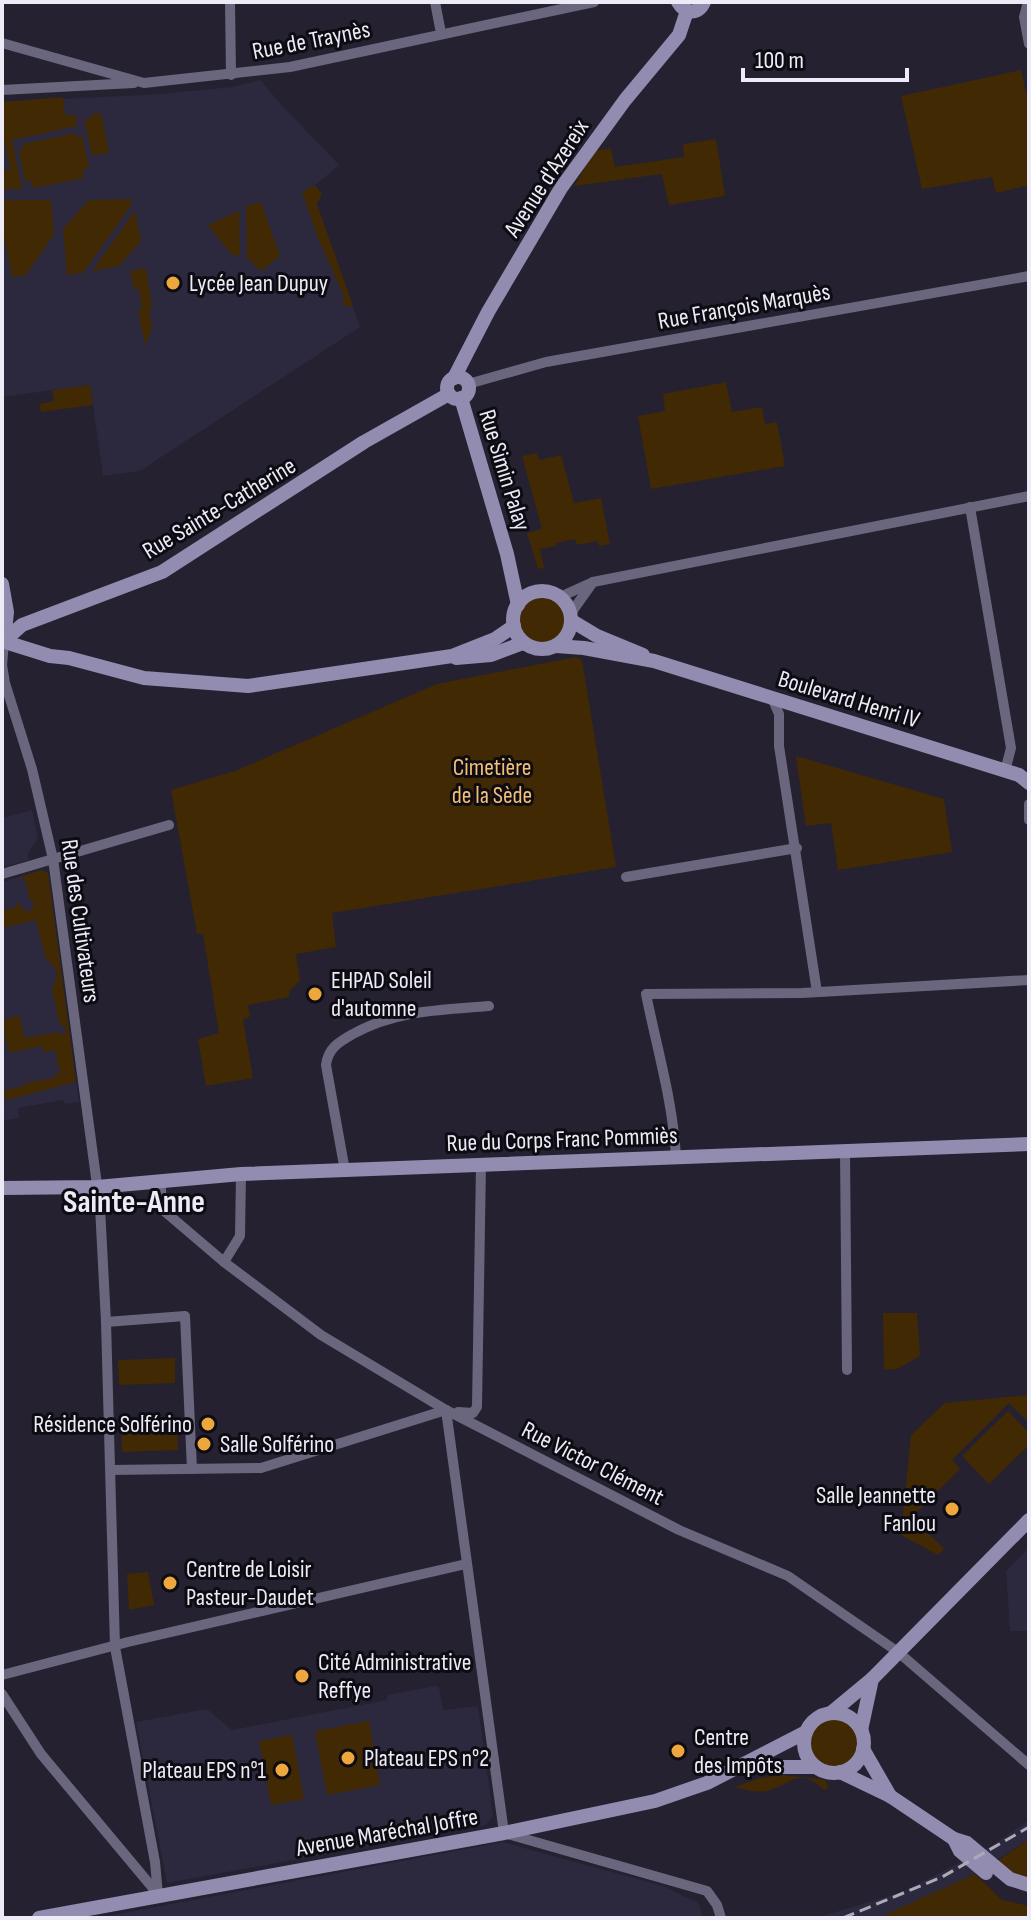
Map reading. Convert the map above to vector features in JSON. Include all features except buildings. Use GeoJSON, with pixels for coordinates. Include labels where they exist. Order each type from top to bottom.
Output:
{"type":"FeatureCollection","features":[{"type":"Feature","properties":{"kind":"main road"},"geometry":{"type":"LineString","coordinates":[[683,6],[697,11],[704,2]]}},
{"type":"Feature","properties":{"kind":"main road","name":"Avenue d'Azereix"},"geometry":{"type":"LineString","coordinates":[[458,388],[481,324],[561,188],[625,100],[679,35],[683,6]]}},
{"type":"Feature","properties":{"kind":"main road","name":"Rue Simin Palay"},"geometry":{"type":"LineString","coordinates":[[458,388],[507,554],[518,605]]}},
{"type":"Feature","properties":{"kind":"main road","name":"Rue Sainte-Catherine"},"geometry":{"type":"LineString","coordinates":[[5,636],[22,625],[162,572],[364,442],[458,388]]}},
{"type":"Feature","properties":{"kind":"main road","name":"Rue Simin Palay"},"geometry":{"type":"LineString","coordinates":[[507,554],[524,582],[536,592]]}},
{"type":"Feature","properties":{"kind":"main road"},"geometry":{"type":"LineString","coordinates":[[2,584],[7,612],[5,636],[49,646],[69,658],[144,678],[248,686],[452,656],[495,639],[514,626]]}},
{"type":"Feature","properties":{"kind":"main road"},"geometry":{"type":"LineString","coordinates":[[452,656],[460,659],[491,655],[523,643],[539,649],[556,646],[567,636],[571,617],[560,597],[544,591],[536,592],[518,605],[514,626],[523,643]]}},
{"type":"Feature","properties":{"kind":"main road","name":"Boulevard Henri IV"},"geometry":{"type":"LineString","coordinates":[[571,617],[597,636],[654,661]]}},
{"type":"Feature","properties":{"kind":"main road","name":"Boulevard Henri IV"},"geometry":{"type":"LineString","coordinates":[[556,646],[654,661],[1019,775],[1029,783]]}},
{"type":"Feature","properties":{"kind":"main road","name":"Rue du Corps Franc Pommiès"},"geometry":{"type":"LineString","coordinates":[[2,1188],[97,1187],[241,1174],[1029,1144]]}},
{"type":"Feature","properties":{"kind":"main road"},"geometry":{"type":"LineString","coordinates":[[504,1833],[655,1801],[738,1769],[806,1732],[816,1719],[831,1713],[872,1679],[1029,1520]]}},
{"type":"Feature","properties":{"kind":"main road"},"geometry":{"type":"LineString","coordinates":[[872,1679],[861,1730],[863,1749],[890,1796]]}},
{"type":"Feature","properties":{"kind":"main road"},"geometry":{"type":"LineString","coordinates":[[831,1713],[849,1717],[861,1730]]}},
{"type":"Feature","properties":{"kind":"main road"},"geometry":{"type":"LineString","coordinates":[[806,1732],[805,1751],[816,1767]]}},
{"type":"Feature","properties":{"kind":"main road"},"geometry":{"type":"LineString","coordinates":[[840,1772],[855,1764],[863,1749]]}},
{"type":"Feature","properties":{"kind":"main road"},"geometry":{"type":"LineString","coordinates":[[738,1769],[816,1767],[827,1772],[840,1772],[890,1796],[954,1839],[967,1843],[1010,1879],[1029,1885]]}},
{"type":"Feature","properties":{"kind":"main road","name":"Avenue Maréchal Joffre"},"geometry":{"type":"LineString","coordinates":[[39,1918],[504,1833]]}},
{"type":"Feature","properties":{"kind":"main road"},"geometry":{"type":"LineString","coordinates":[[954,1839],[960,1851],[985,1872],[1007,1888],[1029,1894]]}},
{"type":"Feature","properties":{"kind":"street"},"geometry":{"type":"LineString","coordinates":[[230,2],[231,75]]}},
{"type":"Feature","properties":{"kind":"street"},"geometry":{"type":"LineString","coordinates":[[435,2],[441,33]]}},
{"type":"Feature","properties":{"kind":"street","name":"Rue de Traynès"},"geometry":{"type":"LineString","coordinates":[[2,43],[144,83],[290,67],[594,2]]}},
{"type":"Feature","properties":{"kind":"street"},"geometry":{"type":"LineString","coordinates":[[1028,2],[1024,17],[1029,44]]}},
{"type":"Feature","properties":{"kind":"street"},"geometry":{"type":"LineString","coordinates":[[74,87],[82,78],[83,65]]}},
{"type":"Feature","properties":{"kind":"street"},"geometry":{"type":"LineString","coordinates":[[2,90],[144,83]]}},
{"type":"Feature","properties":{"kind":"street","name":"Rue François Marquès"},"geometry":{"type":"LineString","coordinates":[[458,388],[509,371],[558,360],[1029,276]]}},
{"type":"Feature","properties":{"kind":"street"},"geometry":{"type":"LineString","coordinates":[[560,597],[593,582],[1029,496]]}},
{"type":"Feature","properties":{"kind":"street"},"geometry":{"type":"LineString","coordinates":[[970,507],[1011,748],[1005,771]]}},
{"type":"Feature","properties":{"kind":"street"},"geometry":{"type":"LineString","coordinates":[[571,617],[593,582]]}},
{"type":"Feature","properties":{"kind":"street","name":"Rue des Cultivateurs"},"geometry":{"type":"LineString","coordinates":[[5,636],[2,665],[5,683],[36,783],[53,859],[97,1187],[106,1322],[115,1647],[155,1862],[158,1895]]}},
{"type":"Feature","properties":{"kind":"street"},"geometry":{"type":"LineString","coordinates":[[772,698],[779,714],[779,746],[817,992]]}},
{"type":"Feature","properties":{"kind":"street"},"geometry":{"type":"LineString","coordinates":[[1029,804],[1029,820]]}},
{"type":"Feature","properties":{"kind":"street"},"geometry":{"type":"LineString","coordinates":[[2,874],[169,825]]}},
{"type":"Feature","properties":{"kind":"street"},"geometry":{"type":"LineString","coordinates":[[626,877],[797,848]]}},
{"type":"Feature","properties":{"kind":"street"},"geometry":{"type":"LineString","coordinates":[[676,1157],[671,1101],[663,1081],[646,994],[817,992],[1029,980]]}},
{"type":"Feature","properties":{"kind":"street"},"geometry":{"type":"LineString","coordinates":[[345,1171],[326,1065],[329,1051],[345,1038],[389,1017],[489,1006]]}},
{"type":"Feature","properties":{"kind":"street"},"geometry":{"type":"LineString","coordinates":[[845,1151],[847,1370]]}},
{"type":"Feature","properties":{"kind":"street"},"geometry":{"type":"LineString","coordinates":[[111,1470],[261,1468],[449,1411],[473,1413],[477,1407],[481,1164]]}},
{"type":"Feature","properties":{"kind":"street"},"geometry":{"type":"LineString","coordinates":[[224,1262],[240,1236],[241,1174]]}},
{"type":"Feature","properties":{"kind":"street","name":"Rue Victor Clément"},"geometry":{"type":"LineString","coordinates":[[160,1180],[163,1210],[224,1262],[321,1335],[449,1411],[679,1530],[788,1576],[898,1652],[1024,1755],[1029,1765]]}},
{"type":"Feature","properties":{"kind":"street"},"geometry":{"type":"LineString","coordinates":[[106,1322],[185,1316],[192,1469]]}},
{"type":"Feature","properties":{"kind":"street"},"geometry":{"type":"LineString","coordinates":[[449,1411],[466,1564],[504,1833]]}},
{"type":"Feature","properties":{"kind":"street"},"geometry":{"type":"LineString","coordinates":[[2,1675],[466,1564]]}},
{"type":"Feature","properties":{"kind":"street"},"geometry":{"type":"LineString","coordinates":[[2,1694],[41,1754],[158,1895]]}},
{"type":"Feature","properties":{"kind":"street","name":"Avenue Maréchal Joffre"},"geometry":{"type":"LineString","coordinates":[[504,1833],[707,1891],[717,1905],[721,1918]]}},
{"type":"Feature","properties":{"kind":"shaded area","name":"Lycée Jean Dupuy"},"geometry":{"type":"Polygon","coordinates":[[[261,80],[339,165],[311,189],[360,327],[140,471],[103,476],[90,385],[2,397],[2,102],[161,94],[232,87],[261,80]]]}},
{"type":"Feature","properties":{"kind":"shaded area"},"geometry":{"type":"Polygon","coordinates":[[[32,810],[38,838],[28,853],[29,860],[2,867],[2,818],[32,810]]]}},
{"type":"Feature","properties":{"kind":"shaded area"},"geometry":{"type":"Polygon","coordinates":[[[42,870],[48,873],[79,1102],[65,1104],[63,1100],[18,1108],[19,1118],[2,1121],[2,882],[42,870]]]}},
{"type":"Feature","properties":{"kind":"shaded area"},"geometry":{"type":"Polygon","coordinates":[[[1029,1547],[1029,1631],[1010,1631],[1006,1571],[1029,1547]]]}},
{"type":"Feature","properties":{"kind":"shaded area"},"geometry":{"type":"Polygon","coordinates":[[[439,1687],[443,1710],[478,1706],[493,1815],[486,1825],[167,1883],[136,1722],[207,1709],[232,1730],[387,1700],[387,1695],[439,1687]]]}},
{"type":"Feature","properties":{"kind":"shaded area"},"geometry":{"type":"Polygon","coordinates":[[[1029,1820],[1029,1839],[975,1874],[901,1909],[878,1918],[816,1918],[902,1892],[990,1847],[1029,1820]]]}},
{"type":"Feature","properties":{"kind":"shaded area"},"geometry":{"type":"Polygon","coordinates":[[[503,1842],[663,1886],[698,1903],[704,1918],[97,1918],[503,1842]]]}},
{"type":"Feature","properties":{"kind":"green space"},"geometry":{"type":"Polygon","coordinates":[[[1021,70],[1029,106],[1029,185],[996,193],[992,177],[922,189],[901,96],[1021,70]]]}},
{"type":"Feature","properties":{"kind":"green space"},"geometry":{"type":"Polygon","coordinates":[[[63,97],[65,115],[76,115],[77,126],[12,140],[22,189],[2,189],[2,171],[10,169],[2,129],[2,102],[63,97]]]}},
{"type":"Feature","properties":{"kind":"green space"},"geometry":{"type":"Polygon","coordinates":[[[101,113],[109,153],[92,155],[84,119],[101,113]]]}},
{"type":"Feature","properties":{"kind":"green space"},"geometry":{"type":"Polygon","coordinates":[[[75,133],[76,137],[82,136],[89,168],[83,170],[84,178],[33,188],[31,180],[25,182],[19,149],[24,148],[23,144],[75,133]]]}},
{"type":"Feature","properties":{"kind":"green space"},"geometry":{"type":"Polygon","coordinates":[[[716,139],[725,196],[669,205],[662,174],[574,186],[595,151],[611,148],[615,167],[684,157],[683,144],[716,139]]]}},
{"type":"Feature","properties":{"kind":"green space"},"geometry":{"type":"Polygon","coordinates":[[[315,185],[322,194],[317,204],[353,306],[344,306],[342,302],[345,299],[302,192],[315,185]]]}},
{"type":"Feature","properties":{"kind":"green space"},"geometry":{"type":"Polygon","coordinates":[[[131,199],[132,204],[83,273],[67,275],[63,229],[89,200],[131,199]]]}},
{"type":"Feature","properties":{"kind":"green space"},"geometry":{"type":"Polygon","coordinates":[[[2,200],[51,200],[54,234],[26,275],[12,277],[2,224],[2,200]]]}},
{"type":"Feature","properties":{"kind":"green space"},"geometry":{"type":"Polygon","coordinates":[[[261,202],[280,256],[261,271],[247,257],[246,206],[261,202]]]}},
{"type":"Feature","properties":{"kind":"green space"},"geometry":{"type":"Polygon","coordinates":[[[135,211],[141,241],[119,266],[92,271],[135,211]]]}},
{"type":"Feature","properties":{"kind":"green space"},"geometry":{"type":"Polygon","coordinates":[[[239,211],[240,255],[232,255],[208,225],[239,211]]]}},
{"type":"Feature","properties":{"kind":"green space"},"geometry":{"type":"Polygon","coordinates":[[[146,268],[152,327],[145,346],[138,310],[142,309],[139,289],[134,289],[130,271],[146,268]]]}},
{"type":"Feature","properties":{"kind":"green space"},"geometry":{"type":"Polygon","coordinates":[[[726,382],[732,412],[762,407],[765,424],[777,422],[785,466],[651,489],[638,416],[665,411],[663,394],[726,382]]]}},
{"type":"Feature","properties":{"kind":"green space"},"geometry":{"type":"Polygon","coordinates":[[[90,385],[93,405],[41,412],[39,404],[54,401],[52,390],[90,385]]]}},
{"type":"Feature","properties":{"kind":"green space"},"geometry":{"type":"Polygon","coordinates":[[[537,453],[539,460],[561,455],[574,503],[601,498],[610,544],[599,546],[598,541],[577,545],[575,539],[556,543],[556,546],[540,549],[544,568],[538,569],[527,533],[542,529],[522,456],[537,453]]]}},
{"type":"Feature","properties":{"kind":"green space"},"geometry":{"type":"Polygon","coordinates":[[[541,596],[558,603],[565,620],[558,637],[541,644],[524,637],[517,620],[524,603],[541,596]]]}},
{"type":"Feature","properties":{"kind":"green space","name":"Cimetière de la Sède"},"geometry":{"type":"Polygon","coordinates":[[[576,657],[582,660],[616,867],[332,913],[336,947],[296,954],[300,981],[290,990],[289,997],[248,1005],[250,1017],[243,1019],[253,1078],[206,1086],[198,1039],[219,1033],[203,934],[197,934],[171,790],[235,771],[437,684],[576,657]]]}},
{"type":"Feature","properties":{"kind":"green space"},"geometry":{"type":"Polygon","coordinates":[[[796,756],[944,799],[952,852],[838,870],[831,823],[806,826],[796,756]]]}},
{"type":"Feature","properties":{"kind":"green space"},"geometry":{"type":"Polygon","coordinates":[[[42,870],[48,873],[76,1082],[6,1100],[2,1089],[54,1078],[54,1075],[61,1073],[57,1054],[53,1050],[45,1053],[42,1046],[9,1053],[2,1021],[19,1015],[25,1038],[66,1033],[64,1025],[60,1026],[52,990],[57,975],[45,957],[36,920],[2,928],[2,911],[17,907],[16,901],[25,911],[32,910],[34,903],[29,898],[22,876],[42,870]]]}},
{"type":"Feature","properties":{"kind":"green space"},"geometry":{"type":"Polygon","coordinates":[[[883,1313],[917,1313],[920,1356],[897,1369],[884,1370],[883,1313]]]}},
{"type":"Feature","properties":{"kind":"green space"},"geometry":{"type":"Polygon","coordinates":[[[175,1358],[175,1383],[119,1385],[118,1360],[175,1358]]]}},
{"type":"Feature","properties":{"kind":"green space"},"geometry":{"type":"Polygon","coordinates":[[[1029,1395],[1029,1423],[1009,1403],[952,1460],[960,1469],[912,1517],[944,1549],[938,1555],[901,1535],[911,1435],[945,1403],[1029,1395]]]}},
{"type":"Feature","properties":{"kind":"green space"},"geometry":{"type":"Polygon","coordinates":[[[1008,1411],[1029,1433],[1029,1445],[989,1484],[962,1456],[1008,1411]]]}},
{"type":"Feature","properties":{"kind":"green space"},"geometry":{"type":"Polygon","coordinates":[[[177,1425],[178,1450],[122,1452],[121,1427],[177,1425]]]}},
{"type":"Feature","properties":{"kind":"green space"},"geometry":{"type":"Polygon","coordinates":[[[148,1572],[154,1605],[129,1610],[127,1574],[148,1572]]]}},
{"type":"Feature","properties":{"kind":"green space"},"geometry":{"type":"Polygon","coordinates":[[[834,1719],[851,1726],[858,1743],[851,1760],[834,1767],[817,1760],[810,1743],[817,1726],[834,1719]]]}},
{"type":"Feature","properties":{"kind":"green space","name":"Plateau EPS n°2"},"geometry":{"type":"Polygon","coordinates":[[[369,1721],[380,1785],[327,1795],[315,1731],[369,1721]]]}},
{"type":"Feature","properties":{"kind":"green space","name":"Plateau EPS n°1"},"geometry":{"type":"Polygon","coordinates":[[[292,1735],[304,1799],[271,1805],[259,1741],[292,1735]]]}},
{"type":"Feature","properties":{"kind":"green space"},"geometry":{"type":"Polygon","coordinates":[[[781,1775],[825,1780],[829,1788],[824,1790],[801,1778],[767,1791],[735,1787],[781,1775]]]}},
{"type":"Feature","properties":{"kind":"green space"},"geometry":{"type":"Polygon","coordinates":[[[1029,1839],[1029,1878],[1014,1875],[997,1861],[1029,1839]]]}},
{"type":"Feature","properties":{"kind":"green space"},"geometry":{"type":"Polygon","coordinates":[[[975,1874],[1002,1900],[1029,1906],[1029,1918],[878,1918],[975,1874]]]}},
{"type":"Feature","properties":{"kind":"railway"},"geometry":{"type":"LineString","coordinates":[[843,1918],[942,1877],[1029,1827]]}},
{"type":"Feature","properties":{"kind":"place","name":"Lycée Jean Dupuy"},"geometry":{"type":"Point","coordinates":[173,283]}},
{"type":"Feature","properties":{"kind":"place","name":"EHPAD Soleil d'automne"},"geometry":{"type":"Point","coordinates":[315,994]}},
{"type":"Feature","properties":{"kind":"place","name":"Résidence Solférino"},"geometry":{"type":"Point","coordinates":[208,1424]}},
{"type":"Feature","properties":{"kind":"place","name":"Salle Solférino"},"geometry":{"type":"Point","coordinates":[204,1444]}},
{"type":"Feature","properties":{"kind":"place","name":"Salle Jeannette Fanlou"},"geometry":{"type":"Point","coordinates":[952,1509]}},
{"type":"Feature","properties":{"kind":"place","name":"Centre de Loisir Pasteur-Daudet"},"geometry":{"type":"Point","coordinates":[170,1583]}},
{"type":"Feature","properties":{"kind":"place","name":"Cité Administrative Reffye"},"geometry":{"type":"Point","coordinates":[302,1676]}},
{"type":"Feature","properties":{"kind":"place","name":"Centre des Impôts"},"geometry":{"type":"Point","coordinates":[678,1751]}},
{"type":"Feature","properties":{"kind":"place","name":"Plateau EPS n°2"},"geometry":{"type":"Point","coordinates":[348,1758]}},
{"type":"Feature","properties":{"kind":"place","name":"Plateau EPS n°1"},"geometry":{"type":"Point","coordinates":[282,1770]}},
{"type":"Feature","properties":{"kind":"district","name":"Sainte-Anne"},"geometry":{"type":"Point","coordinates":[134,1201]}}]}
